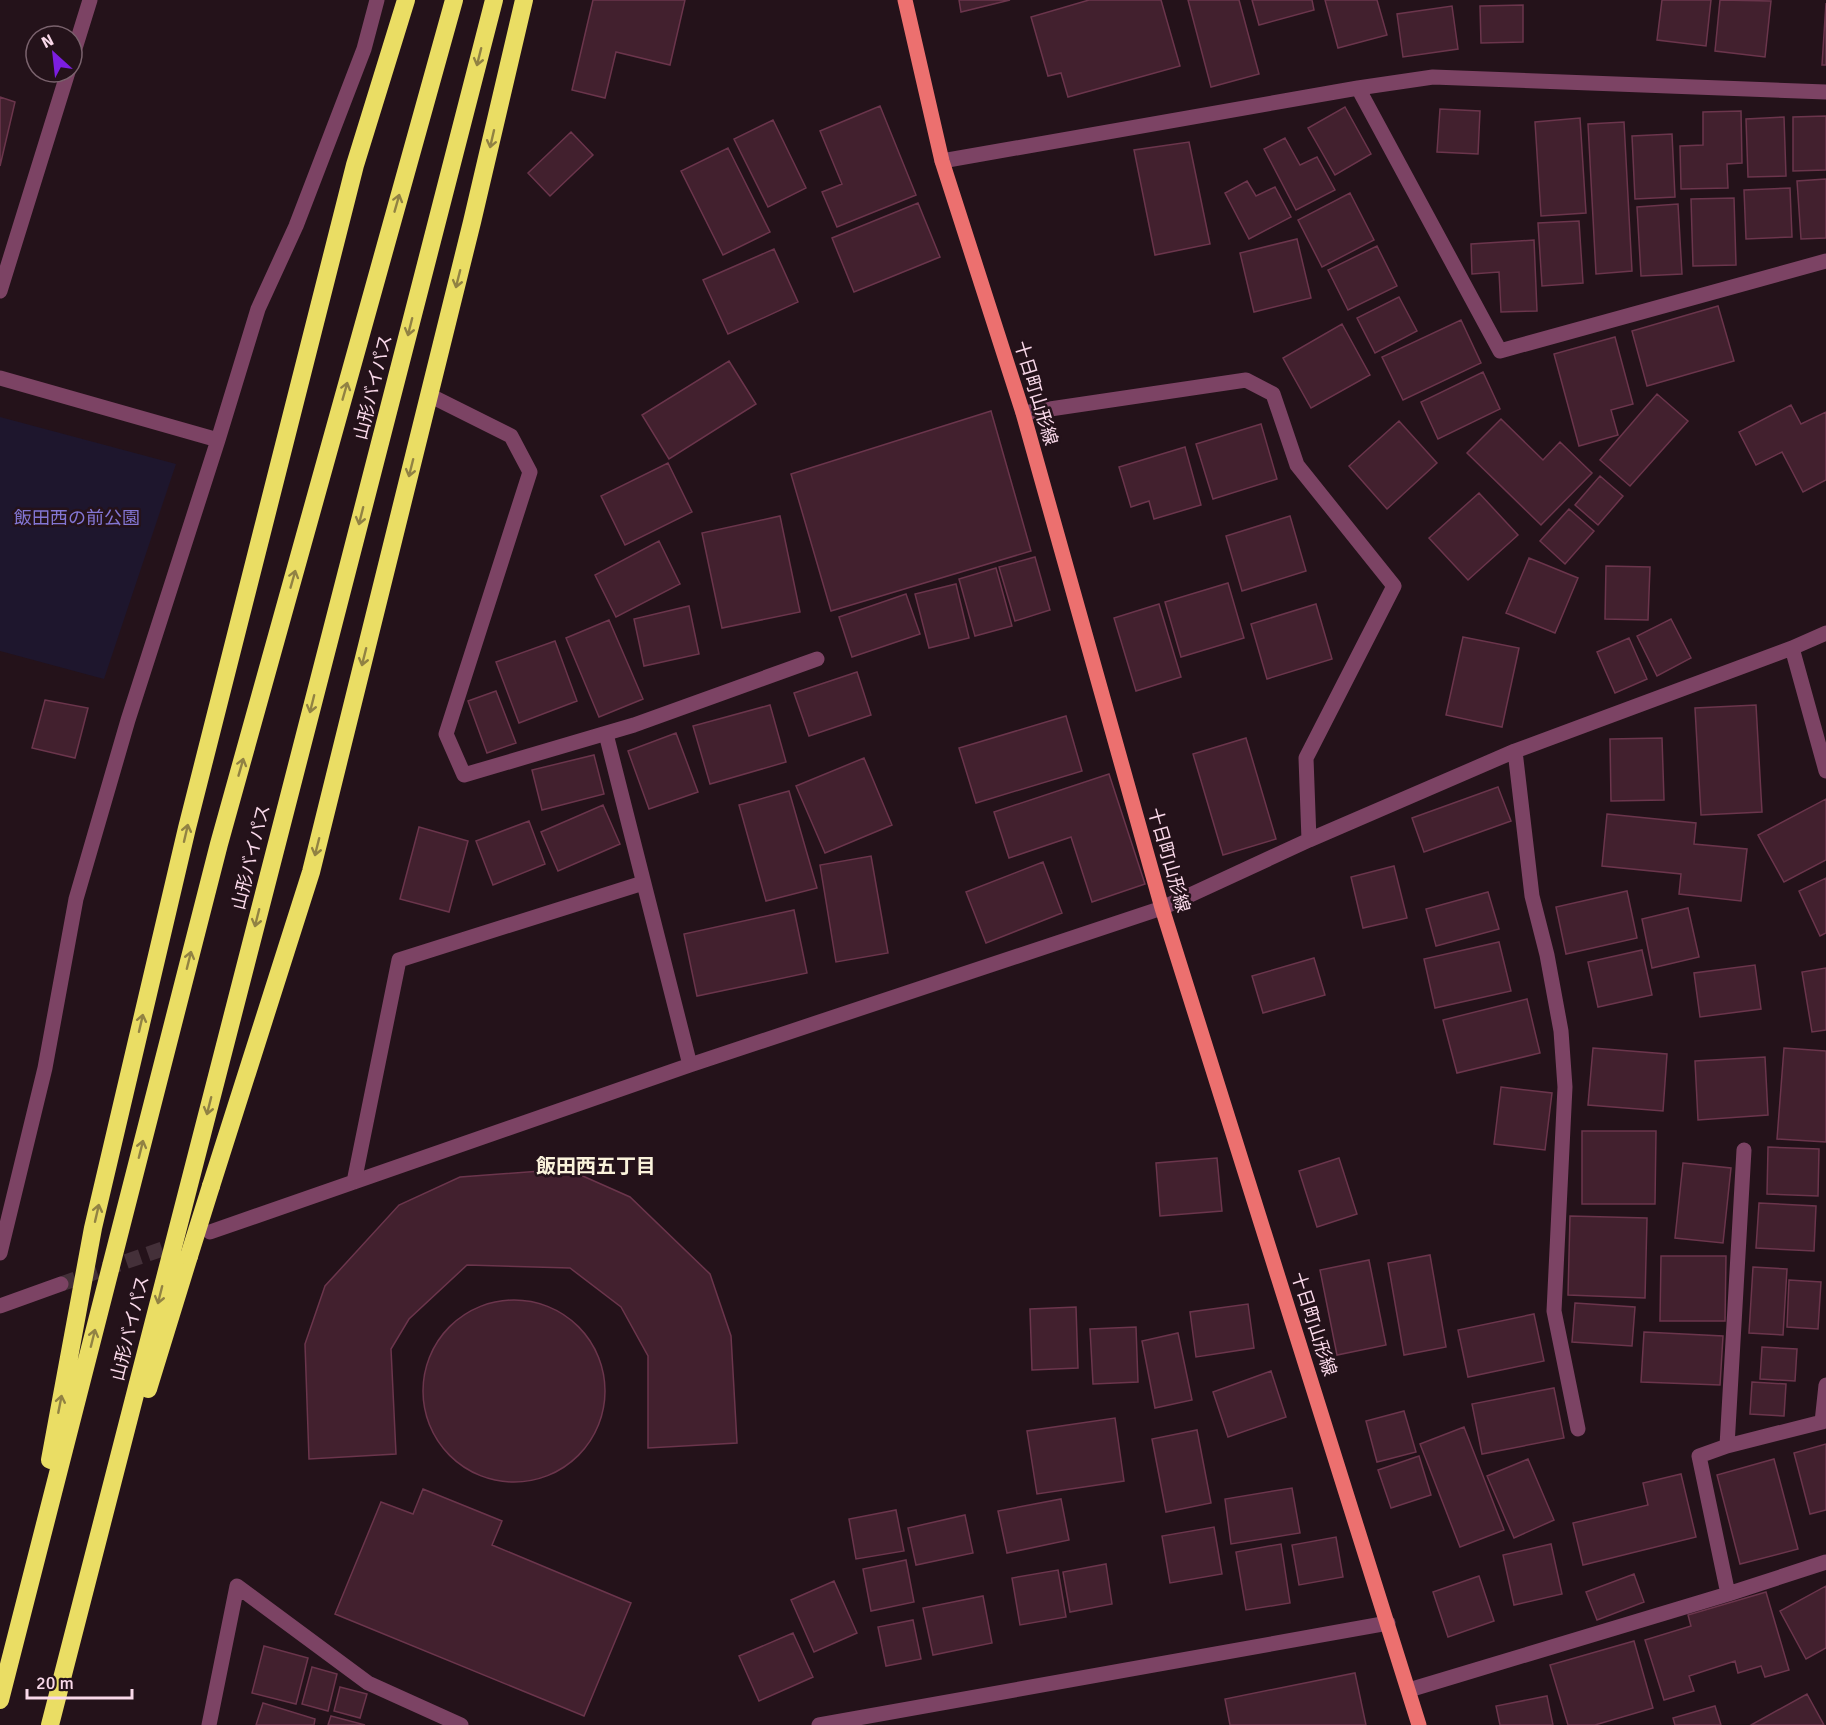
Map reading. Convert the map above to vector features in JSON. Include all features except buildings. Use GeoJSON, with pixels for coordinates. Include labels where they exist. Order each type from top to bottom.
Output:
{"type":"FeatureCollection","features":[{"type":"Feature","properties":{"kind":"highway"},"geometry":{"type":"LineString","coordinates":[[19,1627],[93,1228],[187,828],[355,165],[406,0]]}},
{"type":"Feature","properties":{"kind":"highway","name":"山形バイパス"},"geometry":{"type":"LineString","coordinates":[[0,1700],[219,844],[454,0]]}},
{"type":"Feature","properties":{"kind":"highway","name":"山形バイパス"},"geometry":{"type":"LineString","coordinates":[[50,1725],[494,0]]}},
{"type":"Feature","properties":{"kind":"highway"},"geometry":{"type":"LineString","coordinates":[[69,1648],[189,1256],[311,872],[472,222],[524,0]]}},
{"type":"Feature","properties":{"kind":"main road","name":"十日町山形線"},"geometry":{"type":"LineString","coordinates":[[905,0],[942,161],[1023,413],[1162,908],[1419,1725]]}},
{"type":"Feature","properties":{"kind":"street"},"geometry":{"type":"LineString","coordinates":[[83,24],[90,0]]}},
{"type":"Feature","properties":{"kind":"street"},"geometry":{"type":"LineString","coordinates":[[0,1253],[45,1068],[76,899],[128,720],[258,309],[296,226],[364,49],[377,0]]}},
{"type":"Feature","properties":{"kind":"street"},"geometry":{"type":"LineString","coordinates":[[942,161],[1358,88],[1433,77],[1826,92]]}},
{"type":"Feature","properties":{"kind":"street"},"geometry":{"type":"LineString","coordinates":[[0,291],[64,84]]}},
{"type":"Feature","properties":{"kind":"street"},"geometry":{"type":"LineString","coordinates":[[1358,88],[1500,351],[1826,261]]}},
{"type":"Feature","properties":{"kind":"street"},"geometry":{"type":"LineString","coordinates":[[0,378],[218,440]]}},
{"type":"Feature","properties":{"kind":"street"},"geometry":{"type":"LineString","coordinates":[[1023,413],[1246,380],[1274,394],[1297,465],[1394,586],[1306,758],[1309,840]]}},
{"type":"Feature","properties":{"kind":"street"},"geometry":{"type":"LineString","coordinates":[[429,395],[511,436],[530,472],[446,734],[464,775],[606,734],[817,659]]}},
{"type":"Feature","properties":{"kind":"street"},"geometry":{"type":"LineString","coordinates":[[210,1232],[690,1065],[1162,908],[1309,840],[1515,751],[1826,633]]}},
{"type":"Feature","properties":{"kind":"street"},"geometry":{"type":"LineString","coordinates":[[1791,648],[1826,771]]}},
{"type":"Feature","properties":{"kind":"street"},"geometry":{"type":"LineString","coordinates":[[606,734],[690,1065]]}},
{"type":"Feature","properties":{"kind":"street"},"geometry":{"type":"LineString","coordinates":[[1515,751],[1532,896],[1547,956],[1561,1031],[1565,1087],[1554,1311],[1578,1429]]}},
{"type":"Feature","properties":{"kind":"street"},"geometry":{"type":"LineString","coordinates":[[354,1182],[399,960],[643,883]]}},
{"type":"Feature","properties":{"kind":"street"},"geometry":{"type":"LineString","coordinates":[[1727,1446],[1744,1150]]}},
{"type":"Feature","properties":{"kind":"street"},"geometry":{"type":"LineString","coordinates":[[0,1306],[62,1284]]}},
{"type":"Feature","properties":{"kind":"street"},"geometry":{"type":"LineString","coordinates":[[1728,1594],[1699,1456],[1727,1446],[1822,1422],[1826,1385]]}},
{"type":"Feature","properties":{"kind":"street"},"geometry":{"type":"LineString","coordinates":[[1409,1690],[1728,1594],[1826,1562]]}},
{"type":"Feature","properties":{"kind":"street"},"geometry":{"type":"LineString","coordinates":[[209,1725],[237,1586],[368,1683],[461,1725]]}},
{"type":"Feature","properties":{"kind":"street"},"geometry":{"type":"LineString","coordinates":[[819,1725],[1388,1623]]}},
{"type":"Feature","properties":{"kind":"green space","name":"飯田西の前公園"},"geometry":{"type":"Polygon","coordinates":[[[0,417],[176,464],[104,679],[0,651],[0,417]]]}},
{"type":"Feature","properties":{"kind":"tunnel"},"geometry":{"type":"LineString","coordinates":[[61,1284],[180,1243]]}},
{"type":"Feature","properties":{"kind":"district","name":"飯田西五丁目"},"geometry":{"type":"Point","coordinates":[596,1166]}}]}
